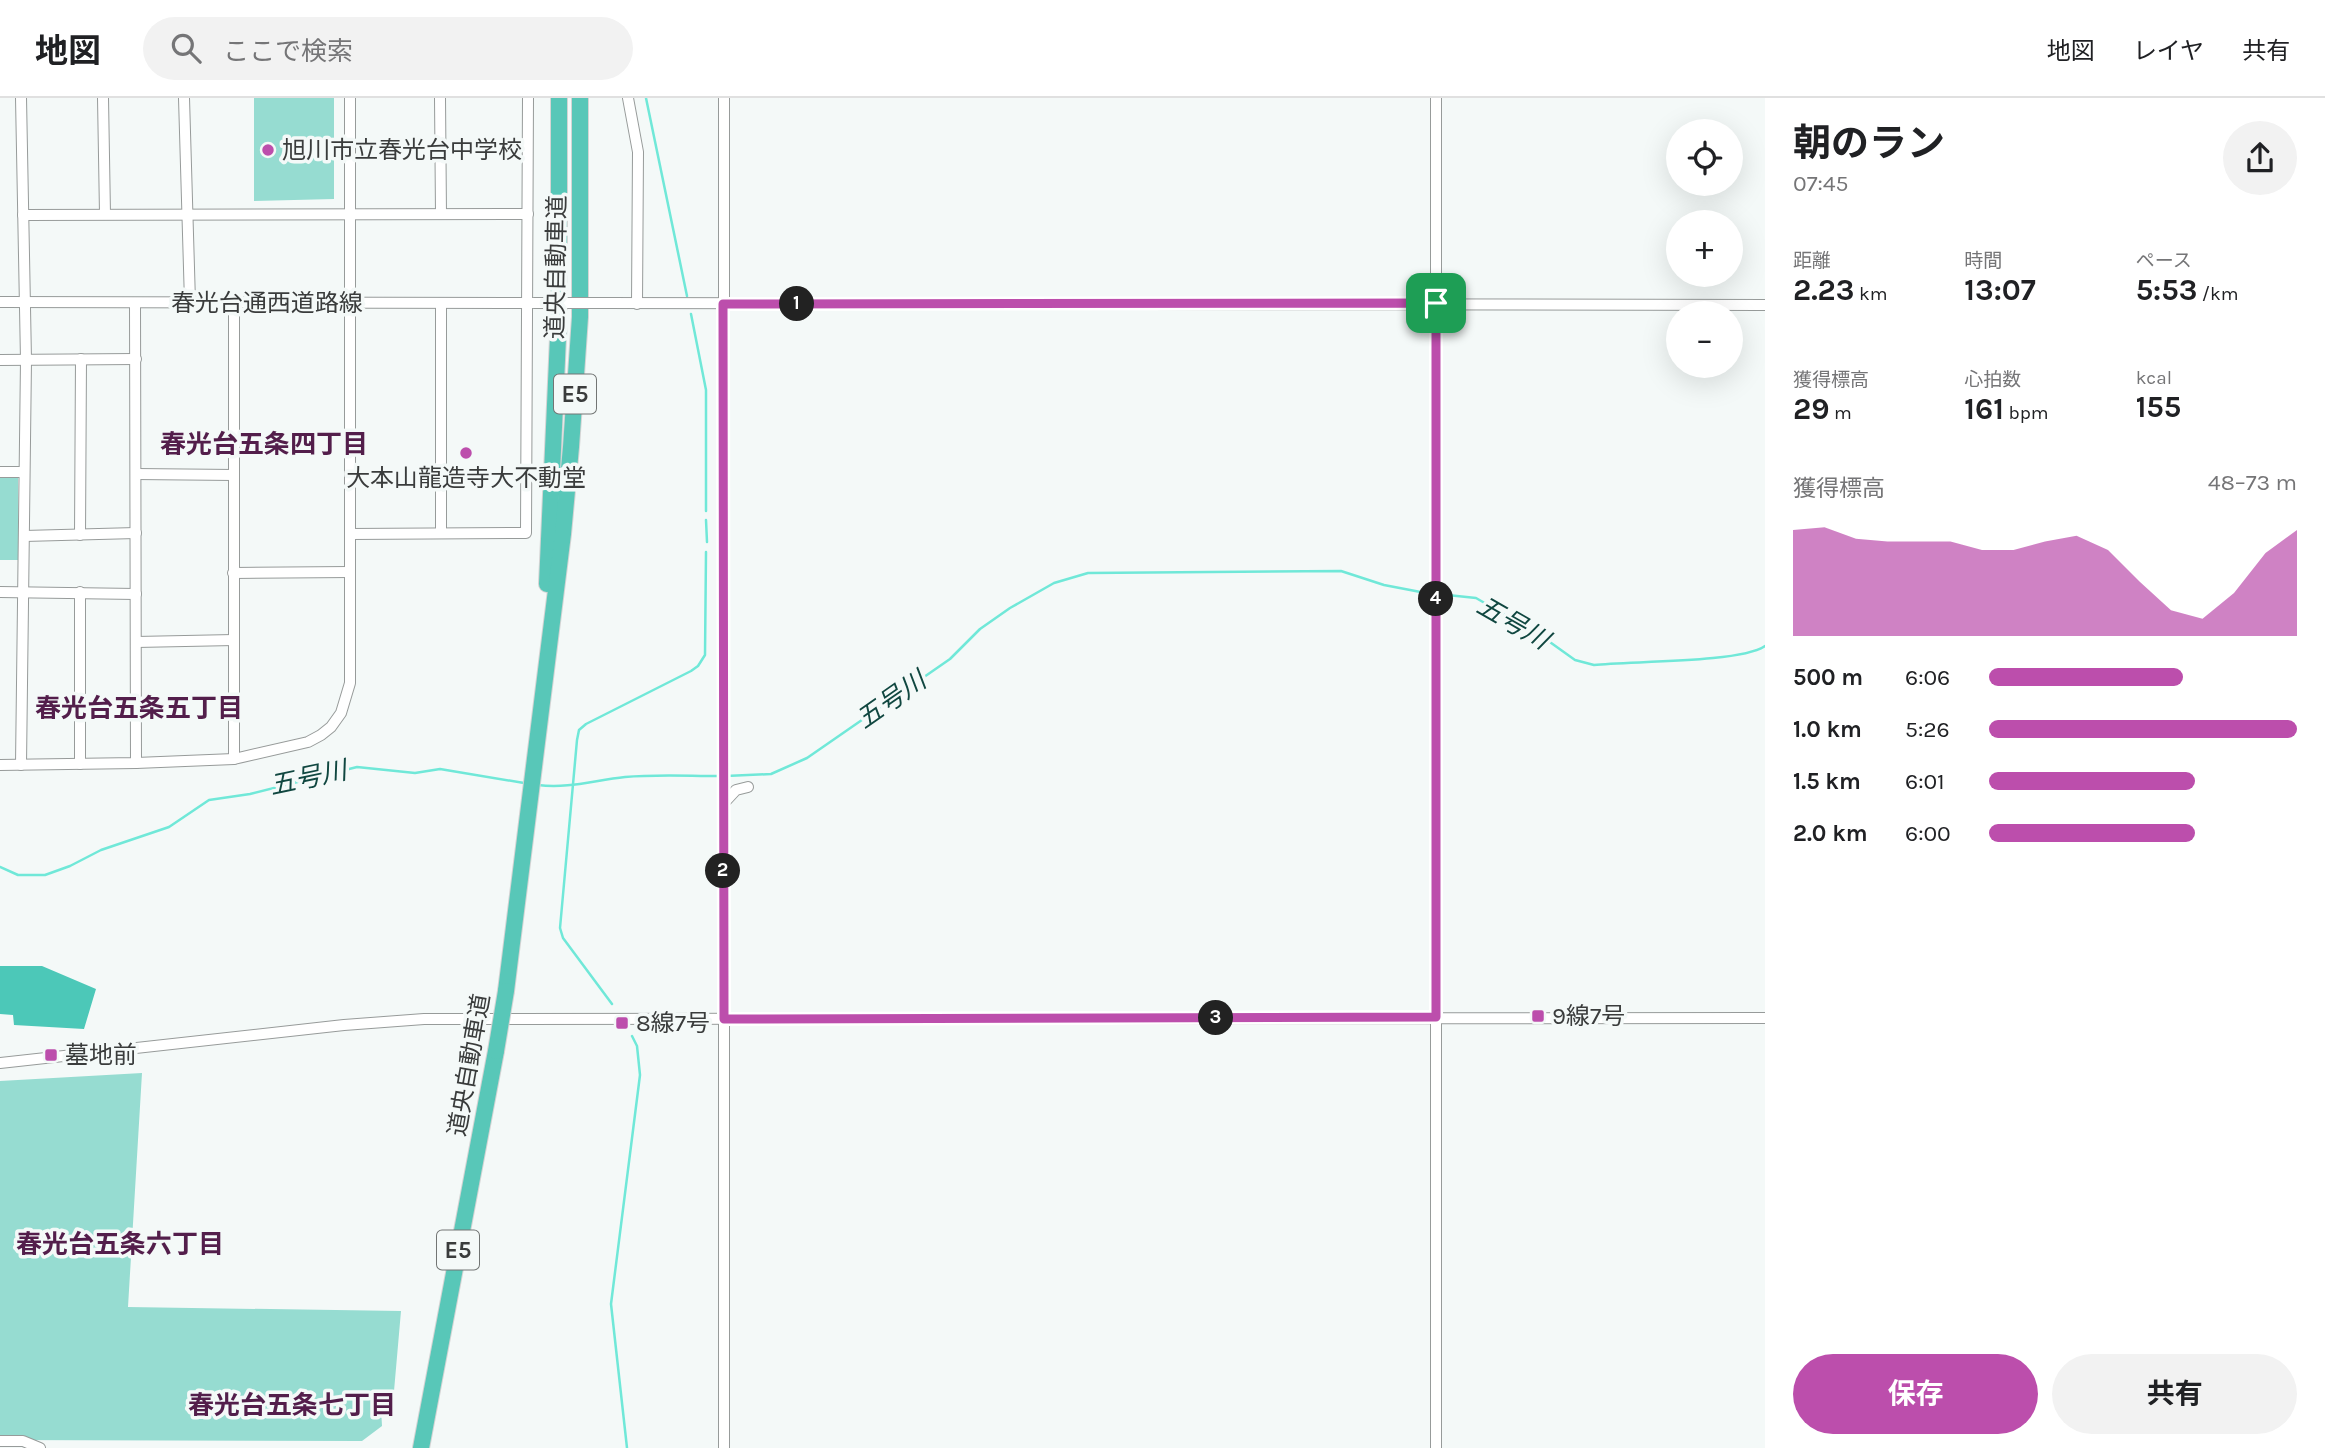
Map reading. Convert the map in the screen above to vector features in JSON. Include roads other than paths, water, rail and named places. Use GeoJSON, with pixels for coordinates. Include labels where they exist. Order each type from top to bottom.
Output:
{"type":"FeatureCollection","features":[{"type":"Feature","properties":{"kind":"highway","name":"道央自動車道"},"geometry":{"type":"LineString","coordinates":[[543,688],[558,316],[559,98]]}},
{"type":"Feature","properties":{"kind":"highway","name":"道央自動車道"},"geometry":{"type":"LineString","coordinates":[[421,1448],[506,991],[563,534],[580,317],[580,98]]}},
{"type":"Feature","properties":{"kind":"street"},"geometry":{"type":"LineString","coordinates":[[20,98],[26,360],[21,765]]}},
{"type":"Feature","properties":{"kind":"street"},"geometry":{"type":"LineString","coordinates":[[103,98],[105,214]]}},
{"type":"Feature","properties":{"kind":"street"},"geometry":{"type":"LineString","coordinates":[[184,98],[190,302]]}},
{"type":"Feature","properties":{"kind":"street"},"geometry":{"type":"LineString","coordinates":[[0,765],[234,759],[308,742],[331,727],[341,713],[350,683],[350,98]]}},
{"type":"Feature","properties":{"kind":"street"},"geometry":{"type":"LineString","coordinates":[[440,98],[441,214]]}},
{"type":"Feature","properties":{"kind":"street"},"geometry":{"type":"LineString","coordinates":[[350,534],[526,533],[531,303],[528,98]]}},
{"type":"Feature","properties":{"kind":"street"},"geometry":{"type":"LineString","coordinates":[[628,98],[638,160],[636,304]]}},
{"type":"Feature","properties":{"kind":"street"},"geometry":{"type":"LineString","coordinates":[[724,98],[724,1448]]}},
{"type":"Feature","properties":{"kind":"street"},"geometry":{"type":"LineString","coordinates":[[1436,98],[1436,1448]]}},
{"type":"Feature","properties":{"kind":"street"},"geometry":{"type":"LineString","coordinates":[[23,215],[528,214]]}},
{"type":"Feature","properties":{"kind":"street","name":"春光台通西道路線"},"geometry":{"type":"LineString","coordinates":[[0,302],[1765,304]]}},
{"type":"Feature","properties":{"kind":"street"},"geometry":{"type":"LineString","coordinates":[[234,302],[234,759]]}},
{"type":"Feature","properties":{"kind":"street"},"geometry":{"type":"LineString","coordinates":[[135,303],[136,763]]}},
{"type":"Feature","properties":{"kind":"street"},"geometry":{"type":"LineString","coordinates":[[441,303],[441,532]]}},
{"type":"Feature","properties":{"kind":"street"},"geometry":{"type":"LineString","coordinates":[[80,535],[81,359]]}},
{"type":"Feature","properties":{"kind":"street"},"geometry":{"type":"LineString","coordinates":[[0,360],[136,359]]}},
{"type":"Feature","properties":{"kind":"street"},"geometry":{"type":"LineString","coordinates":[[0,472],[24,472]]}},
{"type":"Feature","properties":{"kind":"street"},"geometry":{"type":"LineString","coordinates":[[136,474],[234,475]]}},
{"type":"Feature","properties":{"kind":"street"},"geometry":{"type":"LineString","coordinates":[[24,536],[136,533]]}},
{"type":"Feature","properties":{"kind":"street"},"geometry":{"type":"LineString","coordinates":[[233,573],[350,572]]}},
{"type":"Feature","properties":{"kind":"street"},"geometry":{"type":"LineString","coordinates":[[0,592],[136,594]]}},
{"type":"Feature","properties":{"kind":"street"},"geometry":{"type":"LineString","coordinates":[[80,592],[80,764]]}},
{"type":"Feature","properties":{"kind":"street"},"geometry":{"type":"LineString","coordinates":[[136,642],[234,640]]}},
{"type":"Feature","properties":{"kind":"street"},"geometry":{"type":"LineString","coordinates":[[723,804],[736,790],[748,787]]}},
{"type":"Feature","properties":{"kind":"street"},"geometry":{"type":"LineString","coordinates":[[0,1063],[344,1025],[424,1019],[1765,1018]]}},
{"type":"Feature","properties":{"kind":"street"},"geometry":{"type":"LineString","coordinates":[[0,1441],[12,1445],[23,1441],[40,1448]]}},
{"type":"Feature","properties":{"kind":"waterway"},"geometry":{"type":"LineString","coordinates":[[646,98],[687,296]]}},
{"type":"Feature","properties":{"kind":"waterway"},"geometry":{"type":"LineString","coordinates":[[691,314],[706,390],[706,511]]}},
{"type":"Feature","properties":{"kind":"waterway"},"geometry":{"type":"LineString","coordinates":[[706,520],[707,542]]}},
{"type":"Feature","properties":{"kind":"waterway"},"geometry":{"type":"LineString","coordinates":[[612,1004],[563,938],[560,928],[579,730],[698,666],[705,655],[706,552]]}},
{"type":"Feature","properties":{"kind":"waterway","name":"五号川"},"geometry":{"type":"LineString","coordinates":[[726,776],[771,774],[807,758],[950,659],[980,629],[1010,608],[1054,583],[1088,573],[1341,571],[1384,585],[1431,594]]}},
{"type":"Feature","properties":{"kind":"waterway","name":"五号川"},"geometry":{"type":"LineString","coordinates":[[1438,594],[1476,598],[1540,635],[1575,660],[1594,665],[1733,656],[1765,646]]}},
{"type":"Feature","properties":{"kind":"waterway","name":"五号川"},"geometry":{"type":"LineString","coordinates":[[0,867],[18,875],[45,875],[101,850],[169,827],[209,800],[250,794],[357,767],[415,773],[440,769],[524,783]]}},
{"type":"Feature","properties":{"kind":"waterway","name":"五号川"},"geometry":{"type":"LineString","coordinates":[[538,785],[571,785],[637,776],[719,776]]}},
{"type":"Feature","properties":{"kind":"waterway"},"geometry":{"type":"LineString","coordinates":[[627,1448],[611,1304],[640,1075],[637,1046],[632,1036]]}},
{"type":"Feature","properties":{"kind":"place","name":"旭川市立春光台中学校"},"geometry":{"type":"Point","coordinates":[268,150]}},
{"type":"Feature","properties":{"kind":"place","name":"大本山龍造寺大不動堂"},"geometry":{"type":"Point","coordinates":[466,453]}},
{"type":"Feature","properties":{"kind":"place","name":"9線7号"},"geometry":{"type":"Point","coordinates":[1538,1016]}},
{"type":"Feature","properties":{"kind":"place","name":"8線7号"},"geometry":{"type":"Point","coordinates":[622,1023]}},
{"type":"Feature","properties":{"kind":"place","name":"墓地前"},"geometry":{"type":"Point","coordinates":[51,1055]}},
{"type":"Feature","properties":{"kind":"district","name":"春光台五条四丁目"},"geometry":{"type":"Point","coordinates":[264,444]}},
{"type":"Feature","properties":{"kind":"district","name":"春光台五条五丁目"},"geometry":{"type":"Point","coordinates":[139,708]}},
{"type":"Feature","properties":{"kind":"district","name":"春光台五条六丁目"},"geometry":{"type":"Point","coordinates":[120,1244]}},
{"type":"Feature","properties":{"kind":"district","name":"春光台五条七丁目"},"geometry":{"type":"Point","coordinates":[292,1405]}}]}
